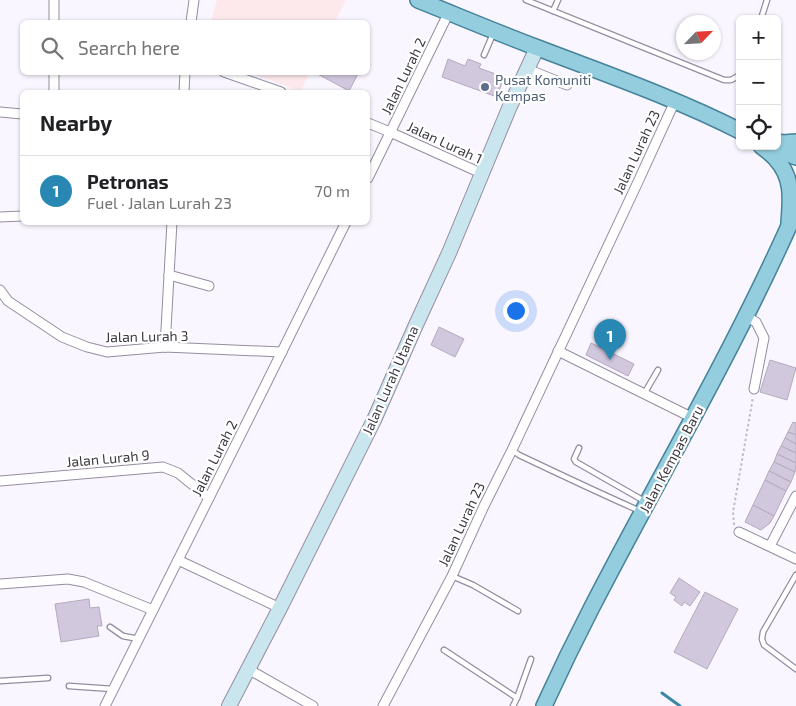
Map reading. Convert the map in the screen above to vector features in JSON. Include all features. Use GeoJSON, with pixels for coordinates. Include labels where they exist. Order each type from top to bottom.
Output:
{"type":"FeatureCollection","features":[{"type":"Feature","properties":{"kind":"main road"},"geometry":{"type":"LineString","coordinates":[[418,0],[537,48],[675,100],[736,129]]}},
{"type":"Feature","properties":{"kind":"main road"},"geometry":{"type":"LineString","coordinates":[[781,144],[796,142]]}},
{"type":"Feature","properties":{"kind":"main road"},"geometry":{"type":"LineString","coordinates":[[781,147],[796,151]]}},
{"type":"Feature","properties":{"kind":"main road"},"geometry":{"type":"LineString","coordinates":[[781,149],[796,157]]}},
{"type":"Feature","properties":{"kind":"main road"},"geometry":{"type":"LineString","coordinates":[[766,150],[776,158],[785,170],[791,196],[792,224]]}},
{"type":"Feature","properties":{"kind":"main road","name":"Jalan Kempas Baru"},"geometry":{"type":"LineString","coordinates":[[544,706],[591,608],[693,418],[792,224],[796,210]]}},
{"type":"Feature","properties":{"kind":"street"},"geometry":{"type":"LineString","coordinates":[[54,0],[54,20]]}},
{"type":"Feature","properties":{"kind":"street"},"geometry":{"type":"LineString","coordinates":[[191,20],[194,0]]}},
{"type":"Feature","properties":{"kind":"street","name":"Jalan Lurah 2"},"geometry":{"type":"LineString","coordinates":[[370,174],[449,12]]}},
{"type":"Feature","properties":{"kind":"street","name":"Jalan Lurah Utama"},"geometry":{"type":"LineString","coordinates":[[229,706],[374,420],[537,48]]}},
{"type":"Feature","properties":{"kind":"street"},"geometry":{"type":"LineString","coordinates":[[527,69],[567,85]]}},
{"type":"Feature","properties":{"kind":"street"},"geometry":{"type":"LineString","coordinates":[[54,75],[54,90]]}},
{"type":"Feature","properties":{"kind":"street"},"geometry":{"type":"LineString","coordinates":[[184,90],[185,75]]}},
{"type":"Feature","properties":{"kind":"street"},"geometry":{"type":"LineString","coordinates":[[232,75],[274,90]]}},
{"type":"Feature","properties":{"kind":"street","name":"Jalan Lurah 23"},"geometry":{"type":"LineString","coordinates":[[383,706],[452,576],[675,100]]}},
{"type":"Feature","properties":{"kind":"street"},"geometry":{"type":"LineString","coordinates":[[0,112],[20,114]]}},
{"type":"Feature","properties":{"kind":"street","name":"Jalan Lurah 1"},"geometry":{"type":"LineString","coordinates":[[370,125],[483,174]]}},
{"type":"Feature","properties":{"kind":"street"},"geometry":{"type":"LineString","coordinates":[[0,217],[20,216]]}},
{"type":"Feature","properties":{"kind":"street"},"geometry":{"type":"LineString","coordinates":[[165,347],[172,225]]}},
{"type":"Feature","properties":{"kind":"street","name":"Jalan Lurah 2"},"geometry":{"type":"LineString","coordinates":[[105,706],[282,352],[342,225]]}},
{"type":"Feature","properties":{"kind":"street"},"geometry":{"type":"LineString","coordinates":[[169,275],[209,286]]}},
{"type":"Feature","properties":{"kind":"street","name":"Jalan Lurah 3"},"geometry":{"type":"LineString","coordinates":[[0,290],[8,301],[62,337],[87,347],[107,352],[165,347],[282,352]]}},
{"type":"Feature","properties":{"kind":"street"},"geometry":{"type":"LineString","coordinates":[[745,316],[756,322],[764,338],[754,389]]}},
{"type":"Feature","properties":{"kind":"street"},"geometry":{"type":"LineString","coordinates":[[558,351],[693,418]]}},
{"type":"Feature","properties":{"kind":"street","name":"Jalan Lurah 9"},"geometry":{"type":"LineString","coordinates":[[0,481],[163,467],[178,472],[209,498]]}},
{"type":"Feature","properties":{"kind":"street"},"geometry":{"type":"LineString","coordinates":[[770,546],[796,496]]}},
{"type":"Feature","properties":{"kind":"street"},"geometry":{"type":"LineString","coordinates":[[739,532],[796,559]]}},
{"type":"Feature","properties":{"kind":"street"},"geometry":{"type":"LineString","coordinates":[[178,560],[280,608]]}},
{"type":"Feature","properties":{"kind":"street"},"geometry":{"type":"LineString","coordinates":[[0,584],[76,580],[153,610]]}},
{"type":"Feature","properties":{"kind":"street"},"geometry":{"type":"LineString","coordinates":[[248,670],[313,706]]}},
{"type":"Feature","properties":{"kind":"lane"},"geometry":{"type":"LineString","coordinates":[[526,0],[724,80],[732,80],[736,78]]}},
{"type":"Feature","properties":{"kind":"lane"},"geometry":{"type":"LineString","coordinates":[[553,11],[558,0]]}},
{"type":"Feature","properties":{"kind":"lane"},"geometry":{"type":"LineString","coordinates":[[762,15],[767,0]]}},
{"type":"Feature","properties":{"kind":"lane"},"geometry":{"type":"LineString","coordinates":[[484,55],[494,30]]}},
{"type":"Feature","properties":{"kind":"lane"},"geometry":{"type":"LineString","coordinates":[[644,394],[658,370]]}},
{"type":"Feature","properties":{"kind":"lane"},"geometry":{"type":"LineString","coordinates":[[579,448],[574,459],[576,462],[645,507]]}},
{"type":"Feature","properties":{"kind":"lane"},"geometry":{"type":"LineString","coordinates":[[512,450],[608,497],[645,507]]}},
{"type":"Feature","properties":{"kind":"lane"},"geometry":{"type":"LineString","coordinates":[[796,575],[763,632],[762,639],[764,645],[796,669]]}},
{"type":"Feature","properties":{"kind":"lane"},"geometry":{"type":"LineString","coordinates":[[452,576],[473,585],[518,610]]}},
{"type":"Feature","properties":{"kind":"lane"},"geometry":{"type":"LineString","coordinates":[[110,627],[123,636],[138,639]]}},
{"type":"Feature","properties":{"kind":"lane"},"geometry":{"type":"LineString","coordinates":[[444,650],[517,698]]}},
{"type":"Feature","properties":{"kind":"lane"},"geometry":{"type":"LineString","coordinates":[[513,706],[531,659]]}},
{"type":"Feature","properties":{"kind":"lane"},"geometry":{"type":"LineString","coordinates":[[0,680],[48,678]]}},
{"type":"Feature","properties":{"kind":"lane"},"geometry":{"type":"LineString","coordinates":[[69,686],[113,689]]}},
{"type":"Feature","properties":{"kind":"path"},"geometry":{"type":"LineString","coordinates":[[739,532],[734,526],[733,512],[754,389]]}},
{"type":"Feature","properties":{"kind":"shaded area"},"geometry":{"type":"Polygon","coordinates":[[[217,0],[346,0],[336,20],[212,20],[217,0]]]}},
{"type":"Feature","properties":{"kind":"shaded area"},"geometry":{"type":"Polygon","coordinates":[[[256,75],[309,75],[301,90],[256,75]]]}},
{"type":"Feature","properties":{"kind":"building","name":"Pusat Komuniti Kempas"},"geometry":{"type":"Polygon","coordinates":[[[448,59],[465,66],[468,59],[481,64],[479,68],[504,77],[497,97],[442,77],[448,59]]]}},
{"type":"Feature","properties":{"kind":"building"},"geometry":{"type":"Polygon","coordinates":[[[320,75],[357,75],[350,90],[320,75]]]}},
{"type":"Feature","properties":{"kind":"building"},"geometry":{"type":"Polygon","coordinates":[[[439,327],[464,339],[455,357],[431,345],[439,327]]]}},
{"type":"Feature","properties":{"kind":"building"},"geometry":{"type":"Polygon","coordinates":[[[591,343],[634,364],[628,376],[586,355],[591,343]]]}},
{"type":"Feature","properties":{"kind":"building"},"geometry":{"type":"Polygon","coordinates":[[[770,360],[796,368],[787,400],[760,392],[770,360]]]}},
{"type":"Feature","properties":{"kind":"building"},"geometry":{"type":"Polygon","coordinates":[[[793,422],[796,423],[796,435],[788,432],[793,422]]]}},
{"type":"Feature","properties":{"kind":"building"},"geometry":{"type":"Polygon","coordinates":[[[788,432],[796,435],[796,444],[785,438],[788,432]]]}},
{"type":"Feature","properties":{"kind":"building"},"geometry":{"type":"Polygon","coordinates":[[[785,438],[796,444],[796,453],[781,446],[785,438]]]}},
{"type":"Feature","properties":{"kind":"building"},"geometry":{"type":"Polygon","coordinates":[[[781,446],[796,453],[796,463],[777,454],[781,446]]]}},
{"type":"Feature","properties":{"kind":"building"},"geometry":{"type":"Polygon","coordinates":[[[777,454],[796,463],[795,472],[774,462],[777,454]]]}},
{"type":"Feature","properties":{"kind":"building"},"geometry":{"type":"Polygon","coordinates":[[[774,462],[795,472],[791,482],[769,471],[774,462]]]}},
{"type":"Feature","properties":{"kind":"building"},"geometry":{"type":"Polygon","coordinates":[[[769,471],[791,482],[786,491],[765,480],[769,471]]]}},
{"type":"Feature","properties":{"kind":"building"},"geometry":{"type":"Polygon","coordinates":[[[765,480],[786,491],[774,516],[753,505],[765,480]]]}},
{"type":"Feature","properties":{"kind":"building"},"geometry":{"type":"Polygon","coordinates":[[[753,505],[774,516],[770,523],[761,530],[745,522],[753,505]]]}},
{"type":"Feature","properties":{"kind":"building"},"geometry":{"type":"Polygon","coordinates":[[[679,578],[700,592],[690,606],[684,602],[682,606],[674,600],[676,597],[670,593],[679,578]]]}},
{"type":"Feature","properties":{"kind":"building"},"geometry":{"type":"Polygon","coordinates":[[[705,592],[738,609],[707,669],[674,652],[705,592]]]}},
{"type":"Feature","properties":{"kind":"building"},"geometry":{"type":"Polygon","coordinates":[[[89,599],[90,608],[99,607],[102,626],[97,626],[99,636],[61,642],[55,604],[89,599]]]}},
{"type":"Feature","properties":{"kind":"waterway"},"geometry":{"type":"LineString","coordinates":[[662,693],[680,706]]}},
{"type":"Feature","properties":{"kind":"place","name":"Pusat Komuniti Kempas"},"geometry":{"type":"Point","coordinates":[485,87]}},
{"type":"Feature","properties":{"kind":"place","name":"Petronas"},"geometry":{"type":"Point","coordinates":[610,360]}}]}
